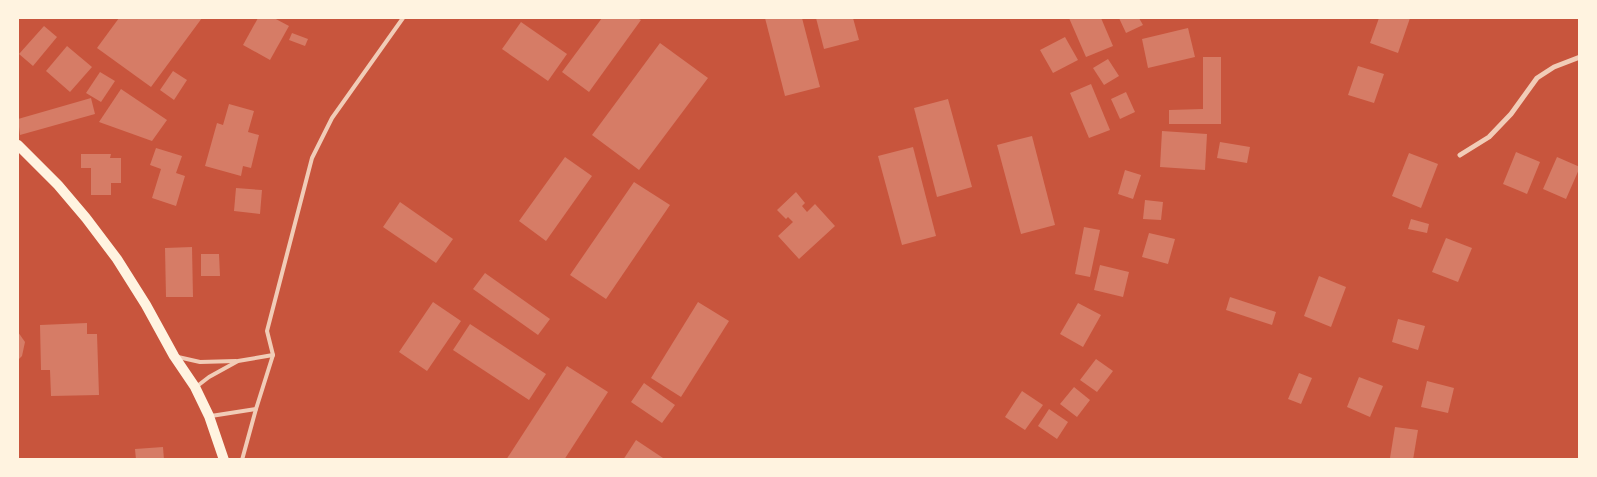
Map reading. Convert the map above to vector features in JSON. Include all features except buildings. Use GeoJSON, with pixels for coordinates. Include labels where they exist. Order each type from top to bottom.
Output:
{"type":"FeatureCollection","features":[{"type":"Feature","properties":{"kind":"main road"},"geometry":{"type":"LineString","coordinates":[[20,151],[58,185],[118,259],[174,356],[195,387],[209,416],[224,460]]}},
{"type":"Feature","properties":{"kind":"street"},"geometry":{"type":"LineString","coordinates":[[1460,155],[1489,137],[1511,114],[1537,78],[1554,67],[1580,57]]}},
{"type":"Feature","properties":{"kind":"lane"},"geometry":{"type":"LineString","coordinates":[[242,460],[273,355],[267,330],[312,158],[332,118],[403,18]]}},
{"type":"Feature","properties":{"kind":"lane"},"geometry":{"type":"LineString","coordinates":[[174,356],[200,362],[238,360],[273,355]]}},
{"type":"Feature","properties":{"kind":"lane"},"geometry":{"type":"LineString","coordinates":[[195,387],[238,360]]}},
{"type":"Feature","properties":{"kind":"lane"},"geometry":{"type":"LineString","coordinates":[[209,416],[256,409]]}}]}
